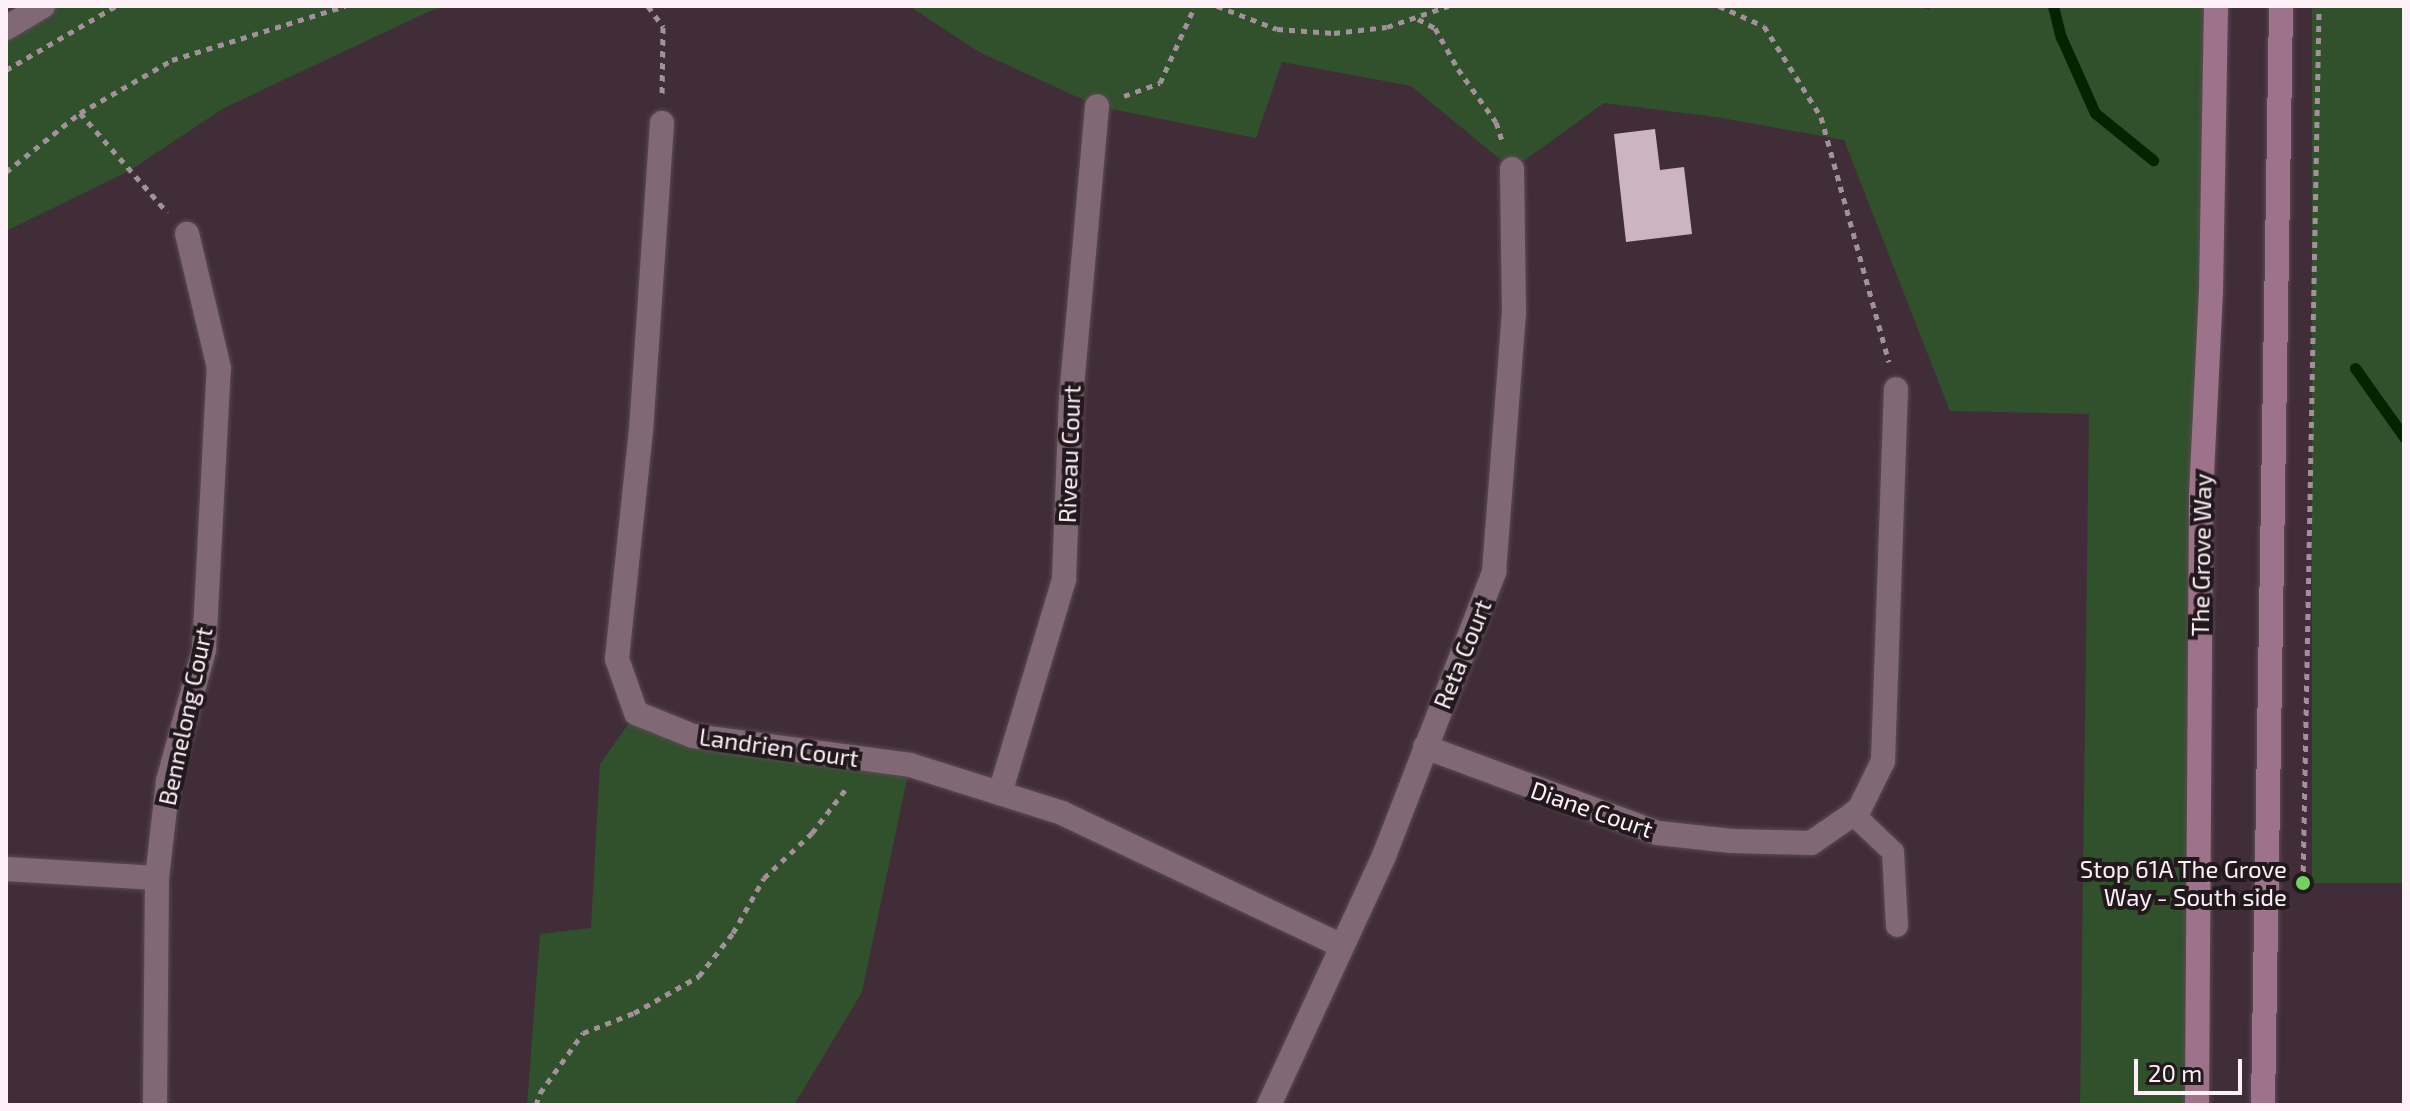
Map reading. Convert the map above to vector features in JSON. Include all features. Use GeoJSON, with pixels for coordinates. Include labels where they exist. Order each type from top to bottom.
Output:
{"type":"FeatureCollection","features":[{"type":"Feature","properties":{"kind":"main road","name":"The Grove Way"},"geometry":{"type":"LineString","coordinates":[[2197,1105],[2201,495],[2211,292],[2216,6]]}},
{"type":"Feature","properties":{"kind":"main road"},"geometry":{"type":"LineString","coordinates":[[2263,1105],[2281,6]]}},
{"type":"Feature","properties":{"kind":"street"},"geometry":{"type":"LineString","coordinates":[[6,28],[43,6]]}},
{"type":"Feature","properties":{"kind":"street","name":"Riveau Court"},"geometry":{"type":"LineString","coordinates":[[1000,793],[1064,579],[1071,398],[1097,106]]}},
{"type":"Feature","properties":{"kind":"street","name":"Landrien Court"},"geometry":{"type":"LineString","coordinates":[[662,123],[641,430],[617,659],[636,713],[693,736],[910,765],[1062,813],[1340,945]]}},
{"type":"Feature","properties":{"kind":"street","name":"Reta Court"},"geometry":{"type":"LineString","coordinates":[[1269,1105],[1340,945],[1384,856],[1494,572],[1514,312],[1512,169]]}},
{"type":"Feature","properties":{"kind":"street","name":"Bennelong Court"},"geometry":{"type":"LineString","coordinates":[[155,1105],[157,878],[168,781],[204,650],[219,368],[187,234]]}},
{"type":"Feature","properties":{"kind":"street","name":"Diane Court"},"geometry":{"type":"LineString","coordinates":[[1425,747],[1658,833],[1811,843],[1853,814],[1860,808],[1883,761],[1896,389]]}},
{"type":"Feature","properties":{"kind":"street"},"geometry":{"type":"LineString","coordinates":[[6,869],[157,878]]}},
{"type":"Feature","properties":{"kind":"lane"},"geometry":{"type":"LineString","coordinates":[[1853,814],[1893,852],[1897,926]]}},
{"type":"Feature","properties":{"kind":"path"},"geometry":{"type":"LineString","coordinates":[[6,70],[116,6]]}},
{"type":"Feature","properties":{"kind":"path"},"geometry":{"type":"LineString","coordinates":[[6,172],[80,113],[172,60],[345,6]]}},
{"type":"Feature","properties":{"kind":"path"},"geometry":{"type":"LineString","coordinates":[[648,6],[663,27],[662,123]]}},
{"type":"Feature","properties":{"kind":"path"},"geometry":{"type":"LineString","coordinates":[[1097,106],[1160,83],[1195,6]]}},
{"type":"Feature","properties":{"kind":"path"},"geometry":{"type":"LineString","coordinates":[[1217,6],[1277,29],[1306,31],[1347,31],[1417,19],[1448,6]]}},
{"type":"Feature","properties":{"kind":"path"},"geometry":{"type":"LineString","coordinates":[[1719,6],[1764,26],[1821,117],[1896,389]]}},
{"type":"Feature","properties":{"kind":"path"},"geometry":{"type":"LineString","coordinates":[[2303,883],[2319,6]]}},
{"type":"Feature","properties":{"kind":"path"},"geometry":{"type":"LineString","coordinates":[[1417,19],[1435,28],[1458,69],[1496,122],[1512,169]]}},
{"type":"Feature","properties":{"kind":"path"},"geometry":{"type":"LineString","coordinates":[[80,113],[187,234]]}},
{"type":"Feature","properties":{"kind":"path"},"geometry":{"type":"LineString","coordinates":[[536,1105],[540,1093],[583,1033],[634,1013],[699,976],[733,933],[764,878],[812,833],[868,759]]}},
{"type":"Feature","properties":{"kind":"green space"},"geometry":{"type":"Polygon","coordinates":[[[43,6],[449,6],[430,11],[224,108],[129,171],[6,231],[6,28],[43,6]]]}},
{"type":"Feature","properties":{"kind":"green space"},"geometry":{"type":"Polygon","coordinates":[[[909,6],[1914,6],[1930,10],[1930,6],[2215,6],[2196,1105],[2080,1105],[2089,414],[1950,411],[1844,140],[1716,117],[1604,103],[1512,169],[1411,86],[1282,62],[1256,138],[1097,106],[979,52],[909,6]]]}},
{"type":"Feature","properties":{"kind":"green space"},"geometry":{"type":"Polygon","coordinates":[[[2312,6],[2404,6],[2404,883],[2312,883],[2312,6]]]}},
{"type":"Feature","properties":{"kind":"green space"},"geometry":{"type":"Polygon","coordinates":[[[636,713],[910,765],[862,992],[794,1105],[527,1105],[540,934],[591,928],[600,764],[636,713]]]}},
{"type":"Feature","properties":{"kind":"building"},"geometry":{"type":"Polygon","coordinates":[[[1655,129],[1660,170],[1684,167],[1692,234],[1626,242],[1614,134],[1655,129]]]}},
{"type":"Feature","properties":{"kind":"waterway"},"geometry":{"type":"LineString","coordinates":[[2053,6],[2061,37],[2095,113],[2153,160]]}},
{"type":"Feature","properties":{"kind":"waterway"},"geometry":{"type":"LineString","coordinates":[[2355,368],[2404,437]]}},
{"type":"Feature","properties":{"kind":"place","name":"Stop 61A The Grove Way - South side"},"geometry":{"type":"Point","coordinates":[2303,883]}}]}
